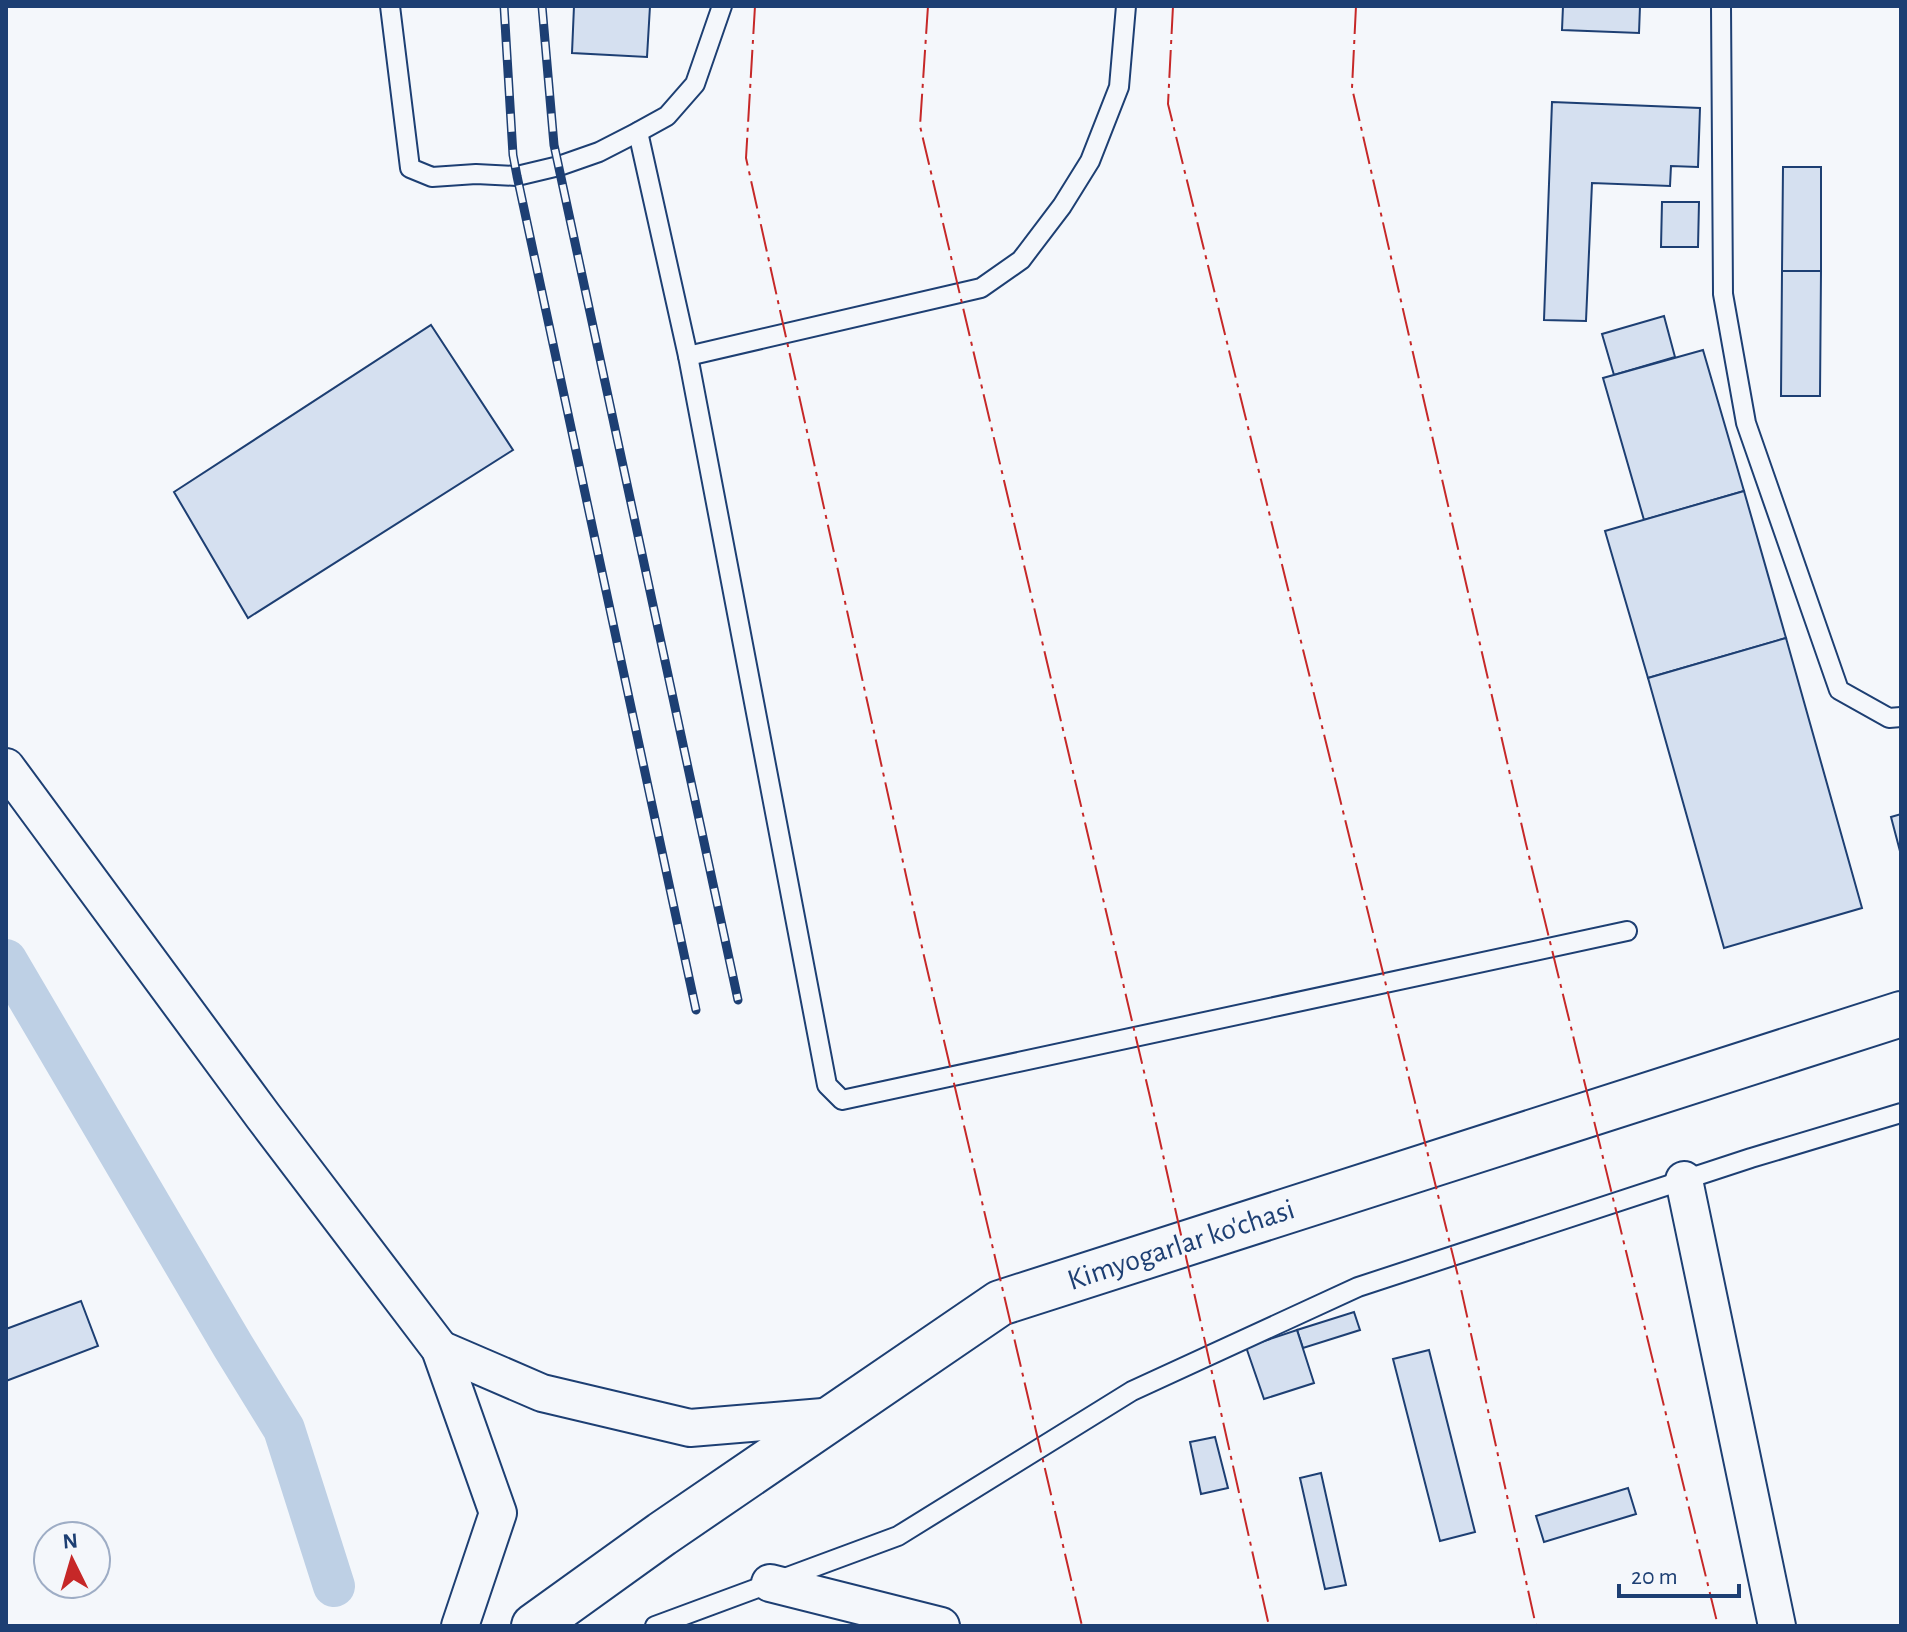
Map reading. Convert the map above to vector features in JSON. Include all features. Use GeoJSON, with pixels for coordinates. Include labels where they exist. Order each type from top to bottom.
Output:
{"type":"FeatureCollection","features":[{"type":"Feature","properties":{"kind":"street"},"geometry":{"type":"LineString","coordinates":[[6,767],[263,1116],[440,1349],[498,1513],[460,1626]]}},
{"type":"Feature","properties":{"kind":"street","name":"Kimyogarlar ko'chasi"},"geometry":{"type":"LineString","coordinates":[[534,1626],[662,1534],[1000,1303],[1901,1014]]}},
{"type":"Feature","properties":{"kind":"street"},"geometry":{"type":"LineString","coordinates":[[1684,1180],[1777,1626]]}},
{"type":"Feature","properties":{"kind":"street"},"geometry":{"type":"LineString","coordinates":[[440,1349],[542,1393],[690,1428],[835,1416]]}},
{"type":"Feature","properties":{"kind":"street"},"geometry":{"type":"LineString","coordinates":[[770,1583],[941,1626]]}},
{"type":"Feature","properties":{"kind":"lane"},"geometry":{"type":"LineString","coordinates":[[390,6],[410,168],[432,177],[476,174],[517,176],[559,166],[599,152],[667,116],[695,84],[722,6]]}},
{"type":"Feature","properties":{"kind":"lane"},"geometry":{"type":"LineString","coordinates":[[688,356],[981,288],[1021,260],[1062,206],[1090,161],[1119,87],[1126,6]]}},
{"type":"Feature","properties":{"kind":"lane"},"geometry":{"type":"LineString","coordinates":[[1721,6],[1723,294],[1746,423],[1839,690],[1889,718],[1901,717]]}},
{"type":"Feature","properties":{"kind":"lane"},"geometry":{"type":"LineString","coordinates":[[638,132],[688,356],[827,1085],[842,1100],[1627,931]]}},
{"type":"Feature","properties":{"kind":"lane"},"geometry":{"type":"LineString","coordinates":[[655,1626],[898,1536],[1132,1391],[1358,1287],[1684,1180],[1901,1113]]}},
{"type":"Feature","properties":{"kind":"building"},"geometry":{"type":"Polygon","coordinates":[[[574,6],[650,6],[647,57],[572,53],[574,6]]]}},
{"type":"Feature","properties":{"kind":"building"},"geometry":{"type":"Polygon","coordinates":[[[1563,6],[1640,6],[1639,33],[1562,30],[1563,6]]]}},
{"type":"Feature","properties":{"kind":"building"},"geometry":{"type":"Polygon","coordinates":[[[1552,102],[1700,108],[1698,167],[1671,166],[1670,186],[1592,183],[1586,321],[1544,320],[1552,102]]]}},
{"type":"Feature","properties":{"kind":"building"},"geometry":{"type":"Polygon","coordinates":[[[1783,167],[1821,167],[1821,271],[1782,271],[1783,167]]]}},
{"type":"Feature","properties":{"kind":"building"},"geometry":{"type":"Polygon","coordinates":[[[1662,202],[1699,202],[1698,247],[1661,247],[1662,202]]]}},
{"type":"Feature","properties":{"kind":"building"},"geometry":{"type":"Polygon","coordinates":[[[1782,271],[1821,271],[1820,396],[1781,396],[1782,271]]]}},
{"type":"Feature","properties":{"kind":"building"},"geometry":{"type":"Polygon","coordinates":[[[1664,316],[1675,357],[1614,375],[1602,334],[1664,316]]]}},
{"type":"Feature","properties":{"kind":"building"},"geometry":{"type":"Polygon","coordinates":[[[431,325],[513,450],[248,618],[174,492],[431,325]]]}},
{"type":"Feature","properties":{"kind":"building"},"geometry":{"type":"Polygon","coordinates":[[[1703,350],[1744,491],[1644,520],[1603,378],[1703,350]]]}},
{"type":"Feature","properties":{"kind":"building"},"geometry":{"type":"Polygon","coordinates":[[[1744,491],[1786,638],[1648,678],[1605,531],[1744,491]]]}},
{"type":"Feature","properties":{"kind":"building"},"geometry":{"type":"Polygon","coordinates":[[[1786,638],[1862,908],[1724,948],[1648,678],[1786,638]]]}},
{"type":"Feature","properties":{"kind":"building"},"geometry":{"type":"Polygon","coordinates":[[[1901,814],[1901,855],[1891,817],[1901,814]]]}},
{"type":"Feature","properties":{"kind":"building"},"geometry":{"type":"Polygon","coordinates":[[[81,1301],[98,1346],[6,1381],[6,1329],[81,1301]]]}},
{"type":"Feature","properties":{"kind":"building"},"geometry":{"type":"Polygon","coordinates":[[[1354,1312],[1360,1330],[1303,1348],[1297,1330],[1354,1312]]]}},
{"type":"Feature","properties":{"kind":"building"},"geometry":{"type":"Polygon","coordinates":[[[1297,1330],[1314,1383],[1264,1399],[1246,1347],[1297,1330]]]}},
{"type":"Feature","properties":{"kind":"building"},"geometry":{"type":"Polygon","coordinates":[[[1429,1350],[1475,1532],[1440,1541],[1393,1359],[1429,1350]]]}},
{"type":"Feature","properties":{"kind":"building"},"geometry":{"type":"Polygon","coordinates":[[[1215,1437],[1228,1488],[1201,1494],[1190,1442],[1215,1437]]]}},
{"type":"Feature","properties":{"kind":"building"},"geometry":{"type":"Polygon","coordinates":[[[1321,1473],[1346,1585],[1325,1589],[1300,1478],[1321,1473]]]}},
{"type":"Feature","properties":{"kind":"building"},"geometry":{"type":"Polygon","coordinates":[[[1628,1488],[1636,1514],[1544,1542],[1536,1516],[1628,1488]]]}},
{"type":"Feature","properties":{"kind":"waterway"},"geometry":{"type":"LineString","coordinates":[[6,960],[284,1429],[334,1586]]}},
{"type":"Feature","properties":{"kind":"railway"},"geometry":{"type":"LineString","coordinates":[[504,6],[517,176],[696,1010]]}},
{"type":"Feature","properties":{"kind":"railway"},"geometry":{"type":"LineString","coordinates":[[542,6],[554,145],[738,1000]]}},
{"type":"Feature","properties":{"kind":"power"},"geometry":{"type":"LineString","coordinates":[[755,6],[746,158],[924,956],[1082,1626]]}},
{"type":"Feature","properties":{"kind":"power"},"geometry":{"type":"LineString","coordinates":[[928,6],[920,126],[1150,1097],[1269,1626]]}},
{"type":"Feature","properties":{"kind":"power"},"geometry":{"type":"LineString","coordinates":[[1173,6],[1168,104],[1459,1280],[1536,1626]]}},
{"type":"Feature","properties":{"kind":"power"},"geometry":{"type":"LineString","coordinates":[[1356,6],[1352,88],[1526,844],[1718,1626]]}}]}
